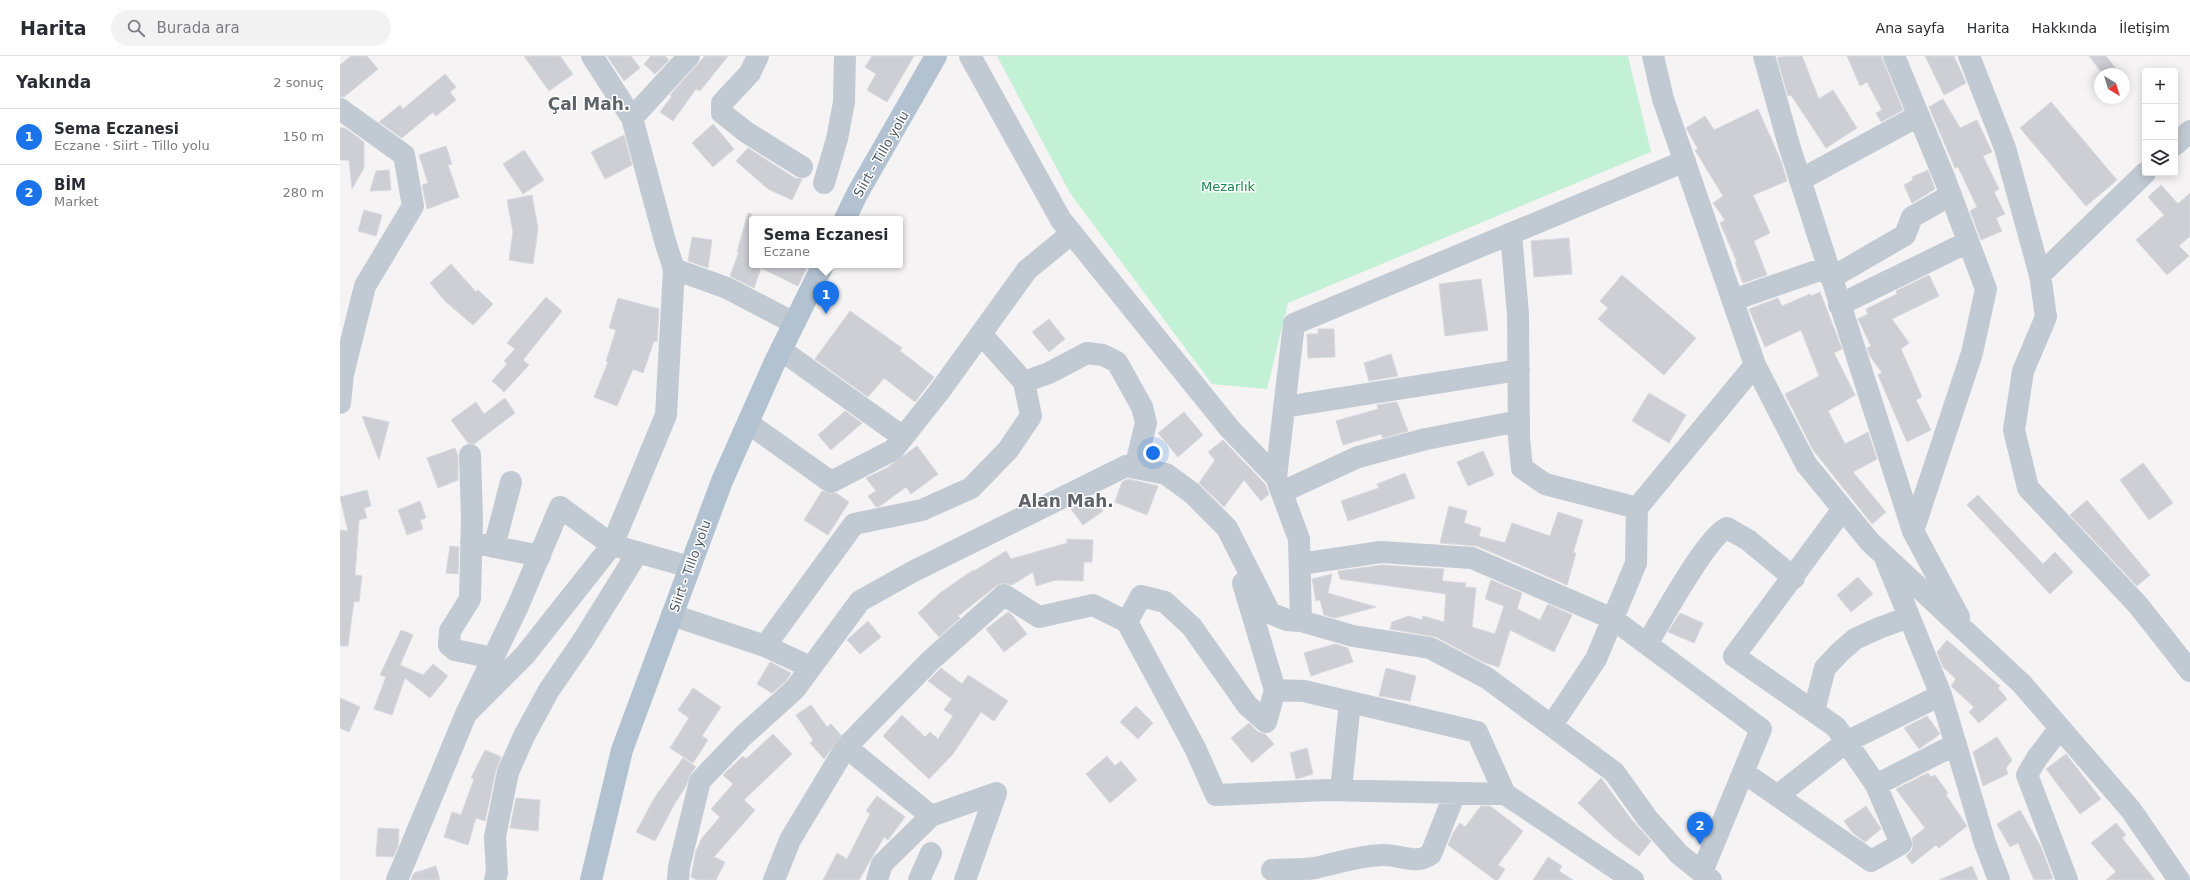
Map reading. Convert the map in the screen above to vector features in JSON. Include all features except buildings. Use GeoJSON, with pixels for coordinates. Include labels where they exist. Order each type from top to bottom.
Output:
{"type":"FeatureCollection","features":[{"type":"Feature","properties":{"kind":"main road"},"geometry":{"type":"LineString","coordinates":[[918,90],[936,56]]}},
{"type":"Feature","properties":{"kind":"main road"},"geometry":{"type":"LineString","coordinates":[[918,90],[941,56]]}},
{"type":"Feature","properties":{"kind":"main road","name":"Siirt - Tillo yolu"},"geometry":{"type":"LineString","coordinates":[[846,216],[857,194],[918,90]]}},
{"type":"Feature","properties":{"kind":"main road","name":"Siirt - Tillo yolu"},"geometry":{"type":"LineString","coordinates":[[591,880],[622,750],[722,481],[781,350],[822,268]]}},
{"type":"Feature","properties":{"kind":"street"},"geometry":{"type":"LineString","coordinates":[[466,714],[525,655],[612,545],[666,415],[674,269],[632,118],[592,56]]}},
{"type":"Feature","properties":{"kind":"street"},"geometry":{"type":"LineString","coordinates":[[632,118],[689,56]]}},
{"type":"Feature","properties":{"kind":"street"},"geometry":{"type":"LineString","coordinates":[[758,56],[750,73],[722,103],[722,113],[746,132],[802,167]]}},
{"type":"Feature","properties":{"kind":"street"},"geometry":{"type":"LineString","coordinates":[[824,183],[837,140],[844,102],[845,56]]}},
{"type":"Feature","properties":{"kind":"street"},"geometry":{"type":"LineString","coordinates":[[970,56],[1061,220],[1230,429],[1279,484],[1299,539],[1301,622]]}},
{"type":"Feature","properties":{"kind":"street"},"geometry":{"type":"LineString","coordinates":[[1653,56],[1663,99],[1755,365],[1806,464],[1870,542],[2022,684],[2131,810],[2179,880]]}},
{"type":"Feature","properties":{"kind":"street"},"geometry":{"type":"LineString","coordinates":[[1764,56],[1800,180],[1913,532],[1967,632]]}},
{"type":"Feature","properties":{"kind":"street"},"geometry":{"type":"LineString","coordinates":[[1894,56],[1951,195],[1986,289],[1972,353],[1913,532]]}},
{"type":"Feature","properties":{"kind":"street"},"geometry":{"type":"LineString","coordinates":[[1969,56],[2004,148],[2040,275],[2046,317],[2023,371],[2014,430],[2028,488],[2138,605],[2190,672]]}},
{"type":"Feature","properties":{"kind":"street"},"geometry":{"type":"LineString","coordinates":[[340,109],[404,155],[413,206],[365,286],[343,374],[340,403]]}},
{"type":"Feature","properties":{"kind":"street"},"geometry":{"type":"LineString","coordinates":[[1800,180],[1918,116]]}},
{"type":"Feature","properties":{"kind":"street"},"geometry":{"type":"LineString","coordinates":[[2178,142],[2190,131]]}},
{"type":"Feature","properties":{"kind":"street"},"geometry":{"type":"LineString","coordinates":[[1279,484],[1284,407],[1294,324],[1685,161]]}},
{"type":"Feature","properties":{"kind":"street"},"geometry":{"type":"LineString","coordinates":[[2040,275],[2143,176]]}},
{"type":"Feature","properties":{"kind":"street"},"geometry":{"type":"LineString","coordinates":[[1733,300],[1829,272],[1905,235],[1912,217],[1951,195]]}},
{"type":"Feature","properties":{"kind":"street"},"geometry":{"type":"LineString","coordinates":[[748,423],[831,482],[893,450],[1027,270],[1072,233]]}},
{"type":"Feature","properties":{"kind":"street"},"geometry":{"type":"LineString","coordinates":[[1511,234],[1518,314],[1519,421],[1522,468],[1545,484],[1637,508]]}},
{"type":"Feature","properties":{"kind":"street"},"geometry":{"type":"LineString","coordinates":[[1840,305],[1968,242]]}},
{"type":"Feature","properties":{"kind":"street"},"geometry":{"type":"LineString","coordinates":[[674,269],[727,288],[794,323]]}},
{"type":"Feature","properties":{"kind":"street"},"geometry":{"type":"LineString","coordinates":[[765,646],[854,524],[922,510],[970,488],[1008,450],[1031,416],[1024,382],[980,334]]}},
{"type":"Feature","properties":{"kind":"street"},"geometry":{"type":"LineString","coordinates":[[781,350],[903,437]]}},
{"type":"Feature","properties":{"kind":"street"},"geometry":{"type":"LineString","coordinates":[[1024,382],[1049,373],[1087,353],[1103,355],[1117,362],[1142,407],[1146,423],[1135,468]]}},
{"type":"Feature","properties":{"kind":"street"},"geometry":{"type":"LineString","coordinates":[[1552,725],[1596,659],[1636,563],[1637,508],[1755,365]]}},
{"type":"Feature","properties":{"kind":"street"},"geometry":{"type":"LineString","coordinates":[[1284,407],[1519,370]]}},
{"type":"Feature","properties":{"kind":"street"},"geometry":{"type":"LineString","coordinates":[[1279,484],[1358,457],[1426,439],[1519,421]]}},
{"type":"Feature","properties":{"kind":"street"},"geometry":{"type":"LineString","coordinates":[[470,455],[472,518],[470,599],[450,631],[449,645],[455,650],[493,658]]}},
{"type":"Feature","properties":{"kind":"street"},"geometry":{"type":"LineString","coordinates":[[678,880],[679,867],[700,781],[743,736],[795,690],[810,667],[860,601],[912,572],[1126,466],[1166,474],[1192,493],[1226,528],[1270,613],[1287,620],[1301,622],[1353,636],[1430,648],[1487,678],[1614,772],[1647,818],[1679,854],[1707,876],[1743,772],[1761,729],[1613,619],[1472,558],[1381,552],[1300,564]]}},
{"type":"Feature","properties":{"kind":"street"},"geometry":{"type":"LineString","coordinates":[[494,547],[511,482]]}},
{"type":"Feature","properties":{"kind":"street"},"geometry":{"type":"LineString","coordinates":[[397,880],[466,714],[540,556],[560,507],[612,545],[690,567]]}},
{"type":"Feature","properties":{"kind":"street"},"geometry":{"type":"LineString","coordinates":[[1743,772],[1871,861],[1901,844],[1876,785],[1836,727],[1734,656],[1794,578],[1843,509]]}},
{"type":"Feature","properties":{"kind":"street"},"geometry":{"type":"LineString","coordinates":[[1127,622],[1141,596],[1165,602],[1192,627],[1247,705],[1266,722],[1275,690],[1226,528]]}},
{"type":"Feature","properties":{"kind":"street"},"geometry":{"type":"LineString","coordinates":[[1647,644],[1705,549],[1720,531],[1727,528],[1748,540],[1794,578]]}},
{"type":"Feature","properties":{"kind":"street"},"geometry":{"type":"LineString","coordinates":[[471,542],[540,556]]}},
{"type":"Feature","properties":{"kind":"street"},"geometry":{"type":"LineString","coordinates":[[501,878],[495,837],[508,772],[524,736],[549,690],[582,642],[638,552]]}},
{"type":"Feature","properties":{"kind":"street"},"geometry":{"type":"LineString","coordinates":[[1883,554],[1941,695],[1985,843],[1999,880]]}},
{"type":"Feature","properties":{"kind":"street"},"geometry":{"type":"LineString","coordinates":[[774,880],[790,840],[846,748],[930,660],[1004,595],[1039,617],[1093,605],[1127,622],[1195,748],[1216,795],[1341,790],[1505,794]]}},
{"type":"Feature","properties":{"kind":"street"},"geometry":{"type":"LineString","coordinates":[[672,615],[765,646],[810,667]]}},
{"type":"Feature","properties":{"kind":"street"},"geometry":{"type":"LineString","coordinates":[[1814,711],[1825,668],[1840,652],[1855,639],[1879,628],[1909,618]]}},
{"type":"Feature","properties":{"kind":"street"},"geometry":{"type":"LineString","coordinates":[[1275,690],[1304,691],[1477,732],[1505,794],[1633,880]]}},
{"type":"Feature","properties":{"kind":"street"},"geometry":{"type":"LineString","coordinates":[[1777,796],[1846,742],[1941,695]]}},
{"type":"Feature","properties":{"kind":"street"},"geometry":{"type":"LineString","coordinates":[[1341,790],[1350,702]]}},
{"type":"Feature","properties":{"kind":"street"},"geometry":{"type":"LineString","coordinates":[[2060,728],[2037,758],[2028,775],[2067,880]]}},
{"type":"Feature","properties":{"kind":"street"},"geometry":{"type":"LineString","coordinates":[[1876,785],[1956,744]]}},
{"type":"Feature","properties":{"kind":"street"},"geometry":{"type":"LineString","coordinates":[[846,748],[931,816]]}},
{"type":"Feature","properties":{"kind":"street"},"geometry":{"type":"LineString","coordinates":[[877,880],[882,864],[931,816],[996,793],[965,880]]}},
{"type":"Feature","properties":{"kind":"street"},"geometry":{"type":"LineString","coordinates":[[1272,870],[1314,868],[1361,856],[1392,855],[1423,860],[1432,854],[1455,793]]}},
{"type":"Feature","properties":{"kind":"street"},"geometry":{"type":"LineString","coordinates":[[919,880],[931,853]]}},
{"type":"Feature","properties":{"kind":"green space","name":"Mezarlık"},"geometry":{"type":"Polygon","coordinates":[[[997,56],[1628,56],[1651,152],[1288,303],[1267,389],[1212,384],[1070,193],[997,56]]]}},
{"type":"Feature","properties":{"kind":"place","name":"Sema Eczanesi"},"geometry":{"type":"Point","coordinates":[826,314]}},
{"type":"Feature","properties":{"kind":"place","name":"BİM"},"geometry":{"type":"Point","coordinates":[1700,845]}},
{"type":"Feature","properties":{"kind":"district","name":"Çal Mah."},"geometry":{"type":"Point","coordinates":[589,104]}},
{"type":"Feature","properties":{"kind":"district","name":"Alan Mah."},"geometry":{"type":"Point","coordinates":[1066,501]}}]}
